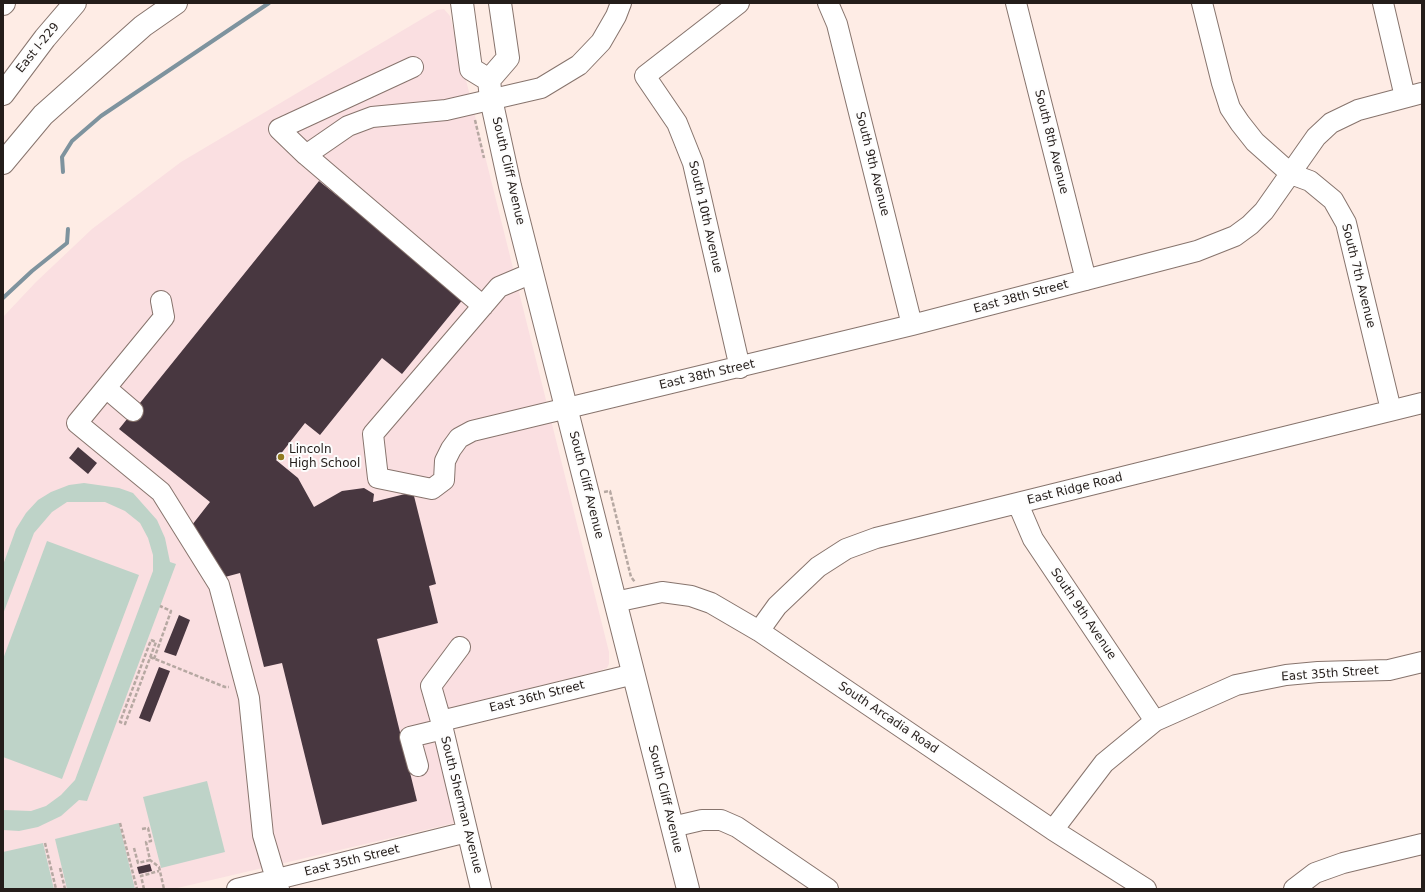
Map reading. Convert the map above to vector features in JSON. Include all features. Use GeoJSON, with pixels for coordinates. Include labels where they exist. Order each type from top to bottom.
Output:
{"type":"FeatureCollection","features":[{"type":"Feature","properties":{"kind":"main road","name":"East I-229"},"geometry":{"type":"LineString","coordinates":[[3,94],[45,38],[75,3]]}},
{"type":"Feature","properties":{"kind":"main road"},"geometry":{"type":"LineString","coordinates":[[3,163],[43,115],[144,26],[176,3]]}},
{"type":"Feature","properties":{"kind":"main road"},"geometry":{"type":"LineString","coordinates":[[462,3],[471,69],[490,90],[508,58],[500,3]]}},
{"type":"Feature","properties":{"kind":"main road","name":"South Cliff Avenue"},"geometry":{"type":"LineString","coordinates":[[490,90],[532,273],[688,889]]}},
{"type":"Feature","properties":{"kind":"street"},"geometry":{"type":"LineString","coordinates":[[306,155],[348,126],[372,117],[446,110],[490,90],[541,88],[579,65],[600,42],[616,16],[621,3]]}},
{"type":"Feature","properties":{"kind":"street","name":"South 10th Avenue"},"geometry":{"type":"LineString","coordinates":[[739,3],[645,76],[677,123],[693,163],[740,368]]}},
{"type":"Feature","properties":{"kind":"street","name":"South 9th Avenue"},"geometry":{"type":"LineString","coordinates":[[828,3],[837,24],[912,326]]}},
{"type":"Feature","properties":{"kind":"street","name":"South 8th Avenue"},"geometry":{"type":"LineString","coordinates":[[1016,3],[1086,280]]}},
{"type":"Feature","properties":{"kind":"street","name":"South 7th Avenue"},"geometry":{"type":"LineString","coordinates":[[1202,3],[1222,83],[1230,108],[1255,142],[1291,174],[1310,181],[1333,200],[1346,223],[1391,410]]}},
{"type":"Feature","properties":{"kind":"street"},"geometry":{"type":"LineString","coordinates":[[1383,3],[1414,95]]}},
{"type":"Feature","properties":{"kind":"street"},"geometry":{"type":"LineString","coordinates":[[413,67],[279,129],[306,155],[483,306],[499,287],[532,273]]}},
{"type":"Feature","properties":{"kind":"street","name":"East 38th Street"},"geometry":{"type":"LineString","coordinates":[[483,306],[373,434],[378,478],[432,489],[444,480],[445,462],[459,438],[472,431],[912,326],[1197,251],[1235,236],[1250,226],[1264,211],[1316,137],[1331,123],[1358,110],[1414,95]]}},
{"type":"Feature","properties":{"kind":"street"},"geometry":{"type":"LineString","coordinates":[[161,301],[164,317],[77,423],[161,492],[219,586],[249,698],[263,835],[278,884]]}},
{"type":"Feature","properties":{"kind":"street"},"geometry":{"type":"LineString","coordinates":[[106,388],[133,411]]}},
{"type":"Feature","properties":{"kind":"street","name":"East Ridge Road"},"geometry":{"type":"LineString","coordinates":[[759,631],[777,606],[798,584],[818,567],[846,549],[876,538],[1422,403]]}},
{"type":"Feature","properties":{"kind":"street","name":"South 9th Avenue"},"geometry":{"type":"LineString","coordinates":[[1018,504],[1033,539],[1155,721]]}},
{"type":"Feature","properties":{"kind":"street","name":"South Arcadia Road"},"geometry":{"type":"LineString","coordinates":[[615,602],[662,592],[691,596],[711,603],[759,631],[1053,830],[1146,889]]}},
{"type":"Feature","properties":{"kind":"street","name":"South Sherman Avenue"},"geometry":{"type":"LineString","coordinates":[[460,647],[431,686],[442,725],[481,889]]}},
{"type":"Feature","properties":{"kind":"street","name":"East 35th Street"},"geometry":{"type":"LineString","coordinates":[[1053,830],[1104,763],[1155,721],[1236,685],[1286,675],[1318,672],[1389,670],[1422,662]]}},
{"type":"Feature","properties":{"kind":"street","name":"East 36th Street"},"geometry":{"type":"LineString","coordinates":[[418,766],[410,737],[442,725],[634,674]]}},
{"type":"Feature","properties":{"kind":"street"},"geometry":{"type":"LineString","coordinates":[[672,826],[702,820],[721,820],[737,827],[828,889]]}},
{"type":"Feature","properties":{"kind":"street","name":"East 35th Street"},"geometry":{"type":"LineString","coordinates":[[237,889],[278,884],[467,832]]}},
{"type":"Feature","properties":{"kind":"street"},"geometry":{"type":"LineString","coordinates":[[1294,889],[1315,873],[1342,863],[1422,844]]}},
{"type":"Feature","properties":{"kind":"path"},"geometry":{"type":"LineString","coordinates":[[154,659],[171,611],[160,606]]}},
{"type":"Feature","properties":{"kind":"path"},"geometry":{"type":"LineString","coordinates":[[151,640],[156,642],[150,657],[124,724],[120,722],[151,640]]}},
{"type":"Feature","properties":{"kind":"path"},"geometry":{"type":"LineString","coordinates":[[150,657],[225,687],[246,687]]}},
{"type":"Feature","properties":{"kind":"path"},"geometry":{"type":"LineString","coordinates":[[120,823],[136,889]]}},
{"type":"Feature","properties":{"kind":"path"},"geometry":{"type":"LineString","coordinates":[[142,829],[148,828],[151,841],[146,842],[150,860],[158,867],[160,871],[164,889]]}},
{"type":"Feature","properties":{"kind":"path"},"geometry":{"type":"LineString","coordinates":[[45,843],[56,889]]}},
{"type":"Feature","properties":{"kind":"path"},"geometry":{"type":"LineString","coordinates":[[134,848],[138,863],[150,860]]}},
{"type":"Feature","properties":{"kind":"path"},"geometry":{"type":"LineString","coordinates":[[60,868],[65,889]]}},
{"type":"Feature","properties":{"kind":"path"},"geometry":{"type":"LineString","coordinates":[[144,889],[141,876],[160,871]]}},
{"type":"Feature","properties":{"kind":"shaded area","name":"Lincoln High School"},"geometry":{"type":"Polygon","coordinates":[[[444,9],[450,16],[609,652],[609,664],[607,668],[429,713],[455,823],[173,889],[3,889],[3,317],[36,282],[92,229],[181,162],[437,10],[444,9]]]}},
{"type":"Feature","properties":{"kind":"green space"},"geometry":{"type":"Polygon","coordinates":[[[84,483],[119,488],[133,493],[157,520],[165,538],[170,562],[176,564],[87,801],[79,800],[61,816],[38,827],[19,831],[3,830],[3,810],[31,811],[46,806],[61,795],[75,780],[153,571],[153,555],[148,538],[140,523],[125,511],[105,502],[67,502],[52,512],[34,533],[3,614],[3,565],[16,529],[26,513],[38,500],[51,492],[69,485],[84,483]]]}},
{"type":"Feature","properties":{"kind":"green space"},"geometry":{"type":"Polygon","coordinates":[[[47,541],[139,575],[62,779],[3,757],[3,659],[47,541]]]}},
{"type":"Feature","properties":{"kind":"green space"},"geometry":{"type":"Polygon","coordinates":[[[207,781],[225,852],[161,868],[143,797],[207,781]]]}},
{"type":"Feature","properties":{"kind":"green space"},"geometry":{"type":"Polygon","coordinates":[[[119,823],[135,889],[67,889],[55,839],[119,823]]]}},
{"type":"Feature","properties":{"kind":"green space"},"geometry":{"type":"Polygon","coordinates":[[[43,843],[54,889],[3,889],[3,852],[43,843]]]}},
{"type":"Feature","properties":{"kind":"building"},"geometry":{"type":"Polygon","coordinates":[[[319,181],[464,298],[402,374],[382,358],[320,435],[305,423],[276,460],[298,478],[314,507],[342,491],[364,488],[374,494],[373,502],[413,492],[436,584],[429,586],[438,623],[377,639],[417,801],[322,825],[282,663],[264,667],[240,573],[225,577],[192,525],[210,502],[119,429],[319,181]]]}},
{"type":"Feature","properties":{"kind":"building"},"geometry":{"type":"Polygon","coordinates":[[[78,447],[97,463],[88,474],[69,458],[78,447]]]}},
{"type":"Feature","properties":{"kind":"building"},"geometry":{"type":"Polygon","coordinates":[[[179,615],[190,620],[176,656],[164,652],[179,615]]]}},
{"type":"Feature","properties":{"kind":"building"},"geometry":{"type":"Polygon","coordinates":[[[159,667],[170,671],[150,722],[139,718],[159,667]]]}},
{"type":"Feature","properties":{"kind":"building"},"geometry":{"type":"Polygon","coordinates":[[[150,864],[152,871],[139,874],[137,867],[150,864]]]}},
{"type":"Feature","properties":{"kind":"waterway"},"geometry":{"type":"LineString","coordinates":[[63,172],[62,157],[72,141],[101,116],[269,3]]}},
{"type":"Feature","properties":{"kind":"waterway"},"geometry":{"type":"LineString","coordinates":[[3,298],[32,271],[67,243],[68,229]]}},
{"type":"Feature","properties":{"kind":"place","name":"Lincoln High School"},"geometry":{"type":"Point","coordinates":[281,457]}}]}
